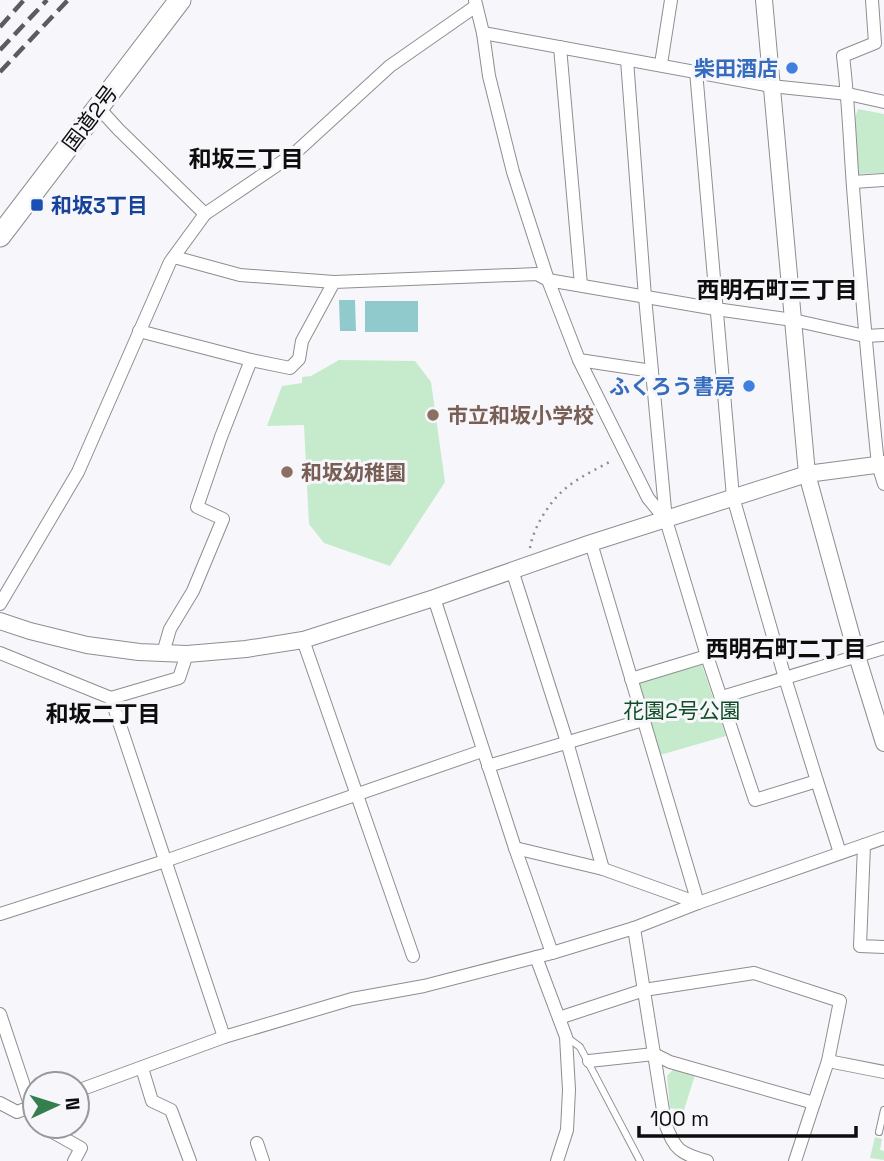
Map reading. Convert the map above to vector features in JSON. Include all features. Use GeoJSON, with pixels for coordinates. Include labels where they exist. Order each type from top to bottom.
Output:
{"type":"FeatureCollection","features":[{"type":"Feature","properties":{"kind":"highway","name":"国道2号"},"geometry":{"type":"LineString","coordinates":[[0,236],[180,0]]}},
{"type":"Feature","properties":{"kind":"street"},"geometry":{"type":"LineString","coordinates":[[660,64],[671,0]]}},
{"type":"Feature","properties":{"kind":"street"},"geometry":{"type":"LineString","coordinates":[[764,0],[807,474],[884,743]]}},
{"type":"Feature","properties":{"kind":"street"},"geometry":{"type":"LineString","coordinates":[[872,0],[875,43],[843,56],[865,336],[884,485]]}},
{"type":"Feature","properties":{"kind":"street"},"geometry":{"type":"LineString","coordinates":[[0,604],[78,472],[170,262],[205,214],[295,153],[390,66],[475,3],[483,33],[489,76],[513,172],[548,280],[579,360],[648,498],[666,520]]}},
{"type":"Feature","properties":{"kind":"street"},"geometry":{"type":"LineString","coordinates":[[483,33],[771,86],[848,94],[884,102]]}},
{"type":"Feature","properties":{"kind":"street"},"geometry":{"type":"LineString","coordinates":[[560,47],[580,285]]}},
{"type":"Feature","properties":{"kind":"street"},"geometry":{"type":"LineString","coordinates":[[627,60],[666,520],[707,656],[755,800],[817,781]]}},
{"type":"Feature","properties":{"kind":"street"},"geometry":{"type":"LineString","coordinates":[[696,71],[733,497],[785,678],[840,853]]}},
{"type":"Feature","properties":{"kind":"street"},"geometry":{"type":"LineString","coordinates":[[98,107],[205,214]]}},
{"type":"Feature","properties":{"kind":"street"},"geometry":{"type":"LineString","coordinates":[[853,182],[884,180]]}},
{"type":"Feature","properties":{"kind":"street"},"geometry":{"type":"LineString","coordinates":[[174,257],[240,275],[334,282],[537,274],[548,280],[793,320],[865,336],[884,335]]}},
{"type":"Feature","properties":{"kind":"street"},"geometry":{"type":"LineString","coordinates":[[139,331],[290,368],[299,359],[303,341],[334,282]]}},
{"type":"Feature","properties":{"kind":"street"},"geometry":{"type":"LineString","coordinates":[[163,653],[170,629],[193,591],[223,519],[197,508],[251,360]]}},
{"type":"Feature","properties":{"kind":"street"},"geometry":{"type":"LineString","coordinates":[[579,360],[652,371]]}},
{"type":"Feature","properties":{"kind":"street"},"geometry":{"type":"LineString","coordinates":[[0,621],[87,645],[139,652],[187,654],[246,649],[303,640],[807,474],[881,465]]}},
{"type":"Feature","properties":{"kind":"street"},"geometry":{"type":"LineString","coordinates":[[591,543],[698,903]]}},
{"type":"Feature","properties":{"kind":"street"},"geometry":{"type":"LineString","coordinates":[[512,570],[567,742],[603,869]]}},
{"type":"Feature","properties":{"kind":"street"},"geometry":{"type":"LineString","coordinates":[[434,598],[482,751],[552,953]]}},
{"type":"Feature","properties":{"kind":"street"},"geometry":{"type":"LineString","coordinates":[[303,640],[413,956]]}},
{"type":"Feature","properties":{"kind":"street"},"geometry":{"type":"LineString","coordinates":[[722,696],[884,648]]}},
{"type":"Feature","properties":{"kind":"street"},"geometry":{"type":"LineString","coordinates":[[0,653],[111,698],[178,678],[187,654]]}},
{"type":"Feature","properties":{"kind":"street"},"geometry":{"type":"LineString","coordinates":[[631,679],[707,656]]}},
{"type":"Feature","properties":{"kind":"street"},"geometry":{"type":"LineString","coordinates":[[111,698],[224,1037]]}},
{"type":"Feature","properties":{"kind":"street"},"geometry":{"type":"LineString","coordinates":[[488,766],[643,720]]}},
{"type":"Feature","properties":{"kind":"street"},"geometry":{"type":"LineString","coordinates":[[0,914],[165,861],[482,751]]}},
{"type":"Feature","properties":{"kind":"street"},"geometry":{"type":"LineString","coordinates":[[91,1086],[224,1037],[352,999],[424,986],[552,953],[634,928],[884,838]]}},
{"type":"Feature","properties":{"kind":"street"},"geometry":{"type":"LineString","coordinates":[[864,845],[860,946],[884,947]]}},
{"type":"Feature","properties":{"kind":"street"},"geometry":{"type":"LineString","coordinates":[[515,848],[603,869],[698,903]]}},
{"type":"Feature","properties":{"kind":"street"},"geometry":{"type":"LineString","coordinates":[[634,928],[665,1123],[678,1150],[707,1161]]}},
{"type":"Feature","properties":{"kind":"street"},"geometry":{"type":"LineString","coordinates":[[536,957],[566,1037],[569,1090],[567,1130],[557,1161]]}},
{"type":"Feature","properties":{"kind":"street"},"geometry":{"type":"LineString","coordinates":[[559,1018],[643,990],[754,973],[840,1001],[828,1061],[795,1161]]}},
{"type":"Feature","properties":{"kind":"street"},"geometry":{"type":"LineString","coordinates":[[0,1014],[21,1073]]}},
{"type":"Feature","properties":{"kind":"street"},"geometry":{"type":"LineString","coordinates":[[589,1061],[654,1054],[670,1062],[814,1103]]}},
{"type":"Feature","properties":{"kind":"street"},"geometry":{"type":"LineString","coordinates":[[828,1061],[884,1072]]}},
{"type":"Feature","properties":{"kind":"street"},"geometry":{"type":"LineString","coordinates":[[142,1068],[152,1101],[171,1110],[190,1161]]}},
{"type":"Feature","properties":{"kind":"street"},"geometry":{"type":"LineString","coordinates":[[0,1103],[21,1114]]}},
{"type":"Feature","properties":{"kind":"street"},"geometry":{"type":"LineString","coordinates":[[17,1112],[21,1110]]}},
{"type":"Feature","properties":{"kind":"street"},"geometry":{"type":"LineString","coordinates":[[67,1140],[81,1148],[74,1161]]}},
{"type":"Feature","properties":{"kind":"street"},"geometry":{"type":"LineString","coordinates":[[257,1143],[264,1161]]}},
{"type":"Feature","properties":{"kind":"lane"},"geometry":{"type":"LineString","coordinates":[[566,1037],[580,1047],[589,1061],[640,1161]]}},
{"type":"Feature","properties":{"kind":"lane"},"geometry":{"type":"LineString","coordinates":[[879,1132],[884,1110]]}},
{"type":"Feature","properties":{"kind":"path"},"geometry":{"type":"LineString","coordinates":[[532,563],[531,540],[546,510],[568,486],[625,453]]}},
{"type":"Feature","properties":{"kind":"green space"},"geometry":{"type":"Polygon","coordinates":[[[858,109],[884,114],[884,173],[858,174],[855,118],[858,109]]]}},
{"type":"Feature","properties":{"kind":"green space"},"geometry":{"type":"Polygon","coordinates":[[[339,360],[415,361],[431,382],[445,482],[390,566],[324,543],[309,524],[304,425],[267,426],[282,386],[302,383],[302,377],[311,376],[339,360]]]}},
{"type":"Feature","properties":{"kind":"green space","name":"花園2号公園"},"geometry":{"type":"Polygon","coordinates":[[[702,665],[726,736],[660,755],[639,683],[702,665]]]}},
{"type":"Feature","properties":{"kind":"green space"},"geometry":{"type":"Polygon","coordinates":[[[674,1069],[695,1075],[684,1110],[670,1108],[667,1076],[674,1069]]]}},
{"type":"Feature","properties":{"kind":"green space"},"geometry":{"type":"Polygon","coordinates":[[[875,1137],[882,1139],[880,1150],[884,1151],[884,1160],[870,1158],[875,1137]]]}},
{"type":"Feature","properties":{"kind":"water"},"geometry":{"type":"Polygon","coordinates":[[[339,300],[355,300],[356,331],[340,331],[339,300]]]}},
{"type":"Feature","properties":{"kind":"water"},"geometry":{"type":"Polygon","coordinates":[[[365,301],[418,301],[418,332],[365,332],[365,301]]]}},
{"type":"Feature","properties":{"kind":"railway"},"geometry":{"type":"LineString","coordinates":[[0,27],[24,0]]}},
{"type":"Feature","properties":{"kind":"railway"},"geometry":{"type":"LineString","coordinates":[[0,50],[47,0]]}},
{"type":"Feature","properties":{"kind":"railway"},"geometry":{"type":"LineString","coordinates":[[0,72],[68,0]]}},
{"type":"Feature","properties":{"kind":"place","name":"柴田酒店"},"geometry":{"type":"Point","coordinates":[792,68]}},
{"type":"Feature","properties":{"kind":"place","name":"和坂3丁目"},"geometry":{"type":"Point","coordinates":[37,205]}},
{"type":"Feature","properties":{"kind":"place","name":"ふくろう書房"},"geometry":{"type":"Point","coordinates":[749,386]}},
{"type":"Feature","properties":{"kind":"place","name":"市立和坂小学校"},"geometry":{"type":"Point","coordinates":[433,415]}},
{"type":"Feature","properties":{"kind":"place","name":"和坂幼稚園"},"geometry":{"type":"Point","coordinates":[287,472]}},
{"type":"Feature","properties":{"kind":"district","name":"和坂三丁目"},"geometry":{"type":"Point","coordinates":[246,159]}},
{"type":"Feature","properties":{"kind":"district","name":"西明石町三丁目"},"geometry":{"type":"Point","coordinates":[777,290]}},
{"type":"Feature","properties":{"kind":"district","name":"西明石町二丁目"},"geometry":{"type":"Point","coordinates":[786,649]}},
{"type":"Feature","properties":{"kind":"district","name":"和坂二丁目"},"geometry":{"type":"Point","coordinates":[103,714]}}]}
